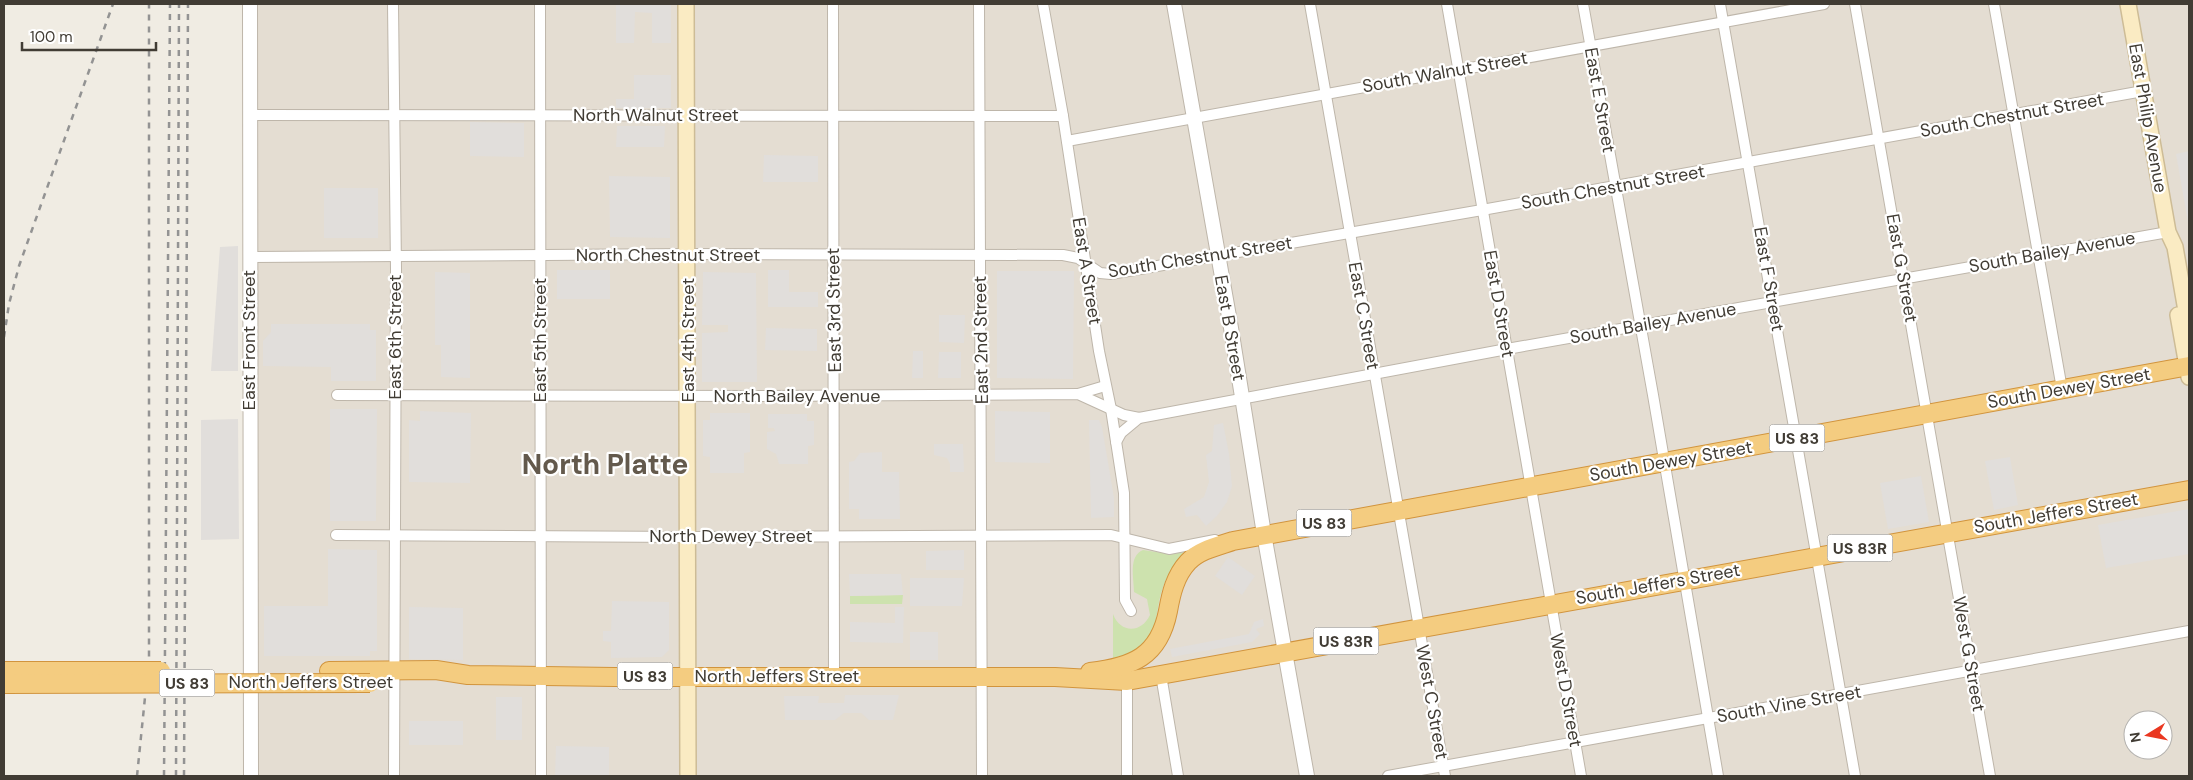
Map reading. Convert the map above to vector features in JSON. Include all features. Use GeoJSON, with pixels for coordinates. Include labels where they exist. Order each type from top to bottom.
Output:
{"type":"FeatureCollection","features":[{"type":"Feature","properties":{"kind":"highway","name":"South Dewey Street"},"geometry":{"type":"LineString","coordinates":[[1203,551],[1264,534],[1928,415],[2062,389],[2189,370]]}},
{"type":"Feature","properties":{"kind":"highway","name":"South Jeffers Street"},"geometry":{"type":"LineString","coordinates":[[1127,681],[1817,555],[2189,490]]}},
{"type":"Feature","properties":{"kind":"highway","name":"North Jeffers Street"},"geometry":{"type":"LineString","coordinates":[[1055,677],[1122,667],[1141,658],[1150,650],[1162,630],[1178,576],[1188,562],[1203,551]]}},
{"type":"Feature","properties":{"kind":"highway","name":"North Jeffers Street"},"geometry":{"type":"LineString","coordinates":[[4,684],[370,677],[436,670],[468,675],[981,676],[1055,677],[1127,681]]}},
{"type":"Feature","properties":{"kind":"highway","name":"North Jeffers Street"},"geometry":{"type":"LineString","coordinates":[[4,671],[370,677]]}},
{"type":"Feature","properties":{"kind":"main road","name":"East 4th Street"},"geometry":{"type":"LineString","coordinates":[[686,4],[688,776]]}},
{"type":"Feature","properties":{"kind":"main road","name":"East Philip Avenue"},"geometry":{"type":"LineString","coordinates":[[2128,4],[2168,232],[2175,247],[2189,328]]}},
{"type":"Feature","properties":{"kind":"main road","name":"East Philip Avenue"},"geometry":{"type":"LineString","coordinates":[[2168,232],[2166,246],[2189,370]]}},
{"type":"Feature","properties":{"kind":"street","name":"East Front Street"},"geometry":{"type":"LineString","coordinates":[[250,4],[251,776]]}},
{"type":"Feature","properties":{"kind":"street","name":"East 6th Street"},"geometry":{"type":"LineString","coordinates":[[393,4],[396,256],[394,776]]}},
{"type":"Feature","properties":{"kind":"street","name":"East 5th Street"},"geometry":{"type":"LineString","coordinates":[[540,4],[541,776]]}},
{"type":"Feature","properties":{"kind":"street","name":"East 3rd Street"},"geometry":{"type":"LineString","coordinates":[[833,4],[834,676]]}},
{"type":"Feature","properties":{"kind":"street","name":"East 2nd Street"},"geometry":{"type":"LineString","coordinates":[[979,4],[982,776]]}},
{"type":"Feature","properties":{"kind":"street","name":"East A Street"},"geometry":{"type":"LineString","coordinates":[[1043,4],[1124,493],[1125,600],[1132,611]]}},
{"type":"Feature","properties":{"kind":"street","name":"East B Street"},"geometry":{"type":"LineString","coordinates":[[1174,4],[1307,776]]}},
{"type":"Feature","properties":{"kind":"street","name":"East C Street"},"geometry":{"type":"LineString","coordinates":[[1310,4],[1419,628]]}},
{"type":"Feature","properties":{"kind":"street","name":"East D Street"},"geometry":{"type":"LineString","coordinates":[[1447,4],[1551,604]]}},
{"type":"Feature","properties":{"kind":"street","name":"East E Street"},"geometry":{"type":"LineString","coordinates":[[1583,4],[1641,325],[1718,776]]}},
{"type":"Feature","properties":{"kind":"street","name":"East F Street"},"geometry":{"type":"LineString","coordinates":[[1720,4],[1855,776]]}},
{"type":"Feature","properties":{"kind":"street","name":"South Walnut Street"},"geometry":{"type":"LineString","coordinates":[[1067,141],[1824,4]]}},
{"type":"Feature","properties":{"kind":"street","name":"East G Street"},"geometry":{"type":"LineString","coordinates":[[1856,4],[1948,532]]}},
{"type":"Feature","properties":{"kind":"street"},"geometry":{"type":"LineString","coordinates":[[1994,4],[2062,389]]}},
{"type":"Feature","properties":{"kind":"street","name":"South Chestnut Street"},"geometry":{"type":"LineString","coordinates":[[1085,264],[1100,273],[1111,274],[1350,234],[2143,91]]}},
{"type":"Feature","properties":{"kind":"street","name":"North Walnut Street"},"geometry":{"type":"LineString","coordinates":[[249,115],[1063,116]]}},
{"type":"Feature","properties":{"kind":"street","name":"South Bailey Avenue"},"geometry":{"type":"LineString","coordinates":[[1111,409],[1139,418],[1507,349],[2168,232]]}},
{"type":"Feature","properties":{"kind":"street","name":"North Chestnut Street"},"geometry":{"type":"LineString","coordinates":[[249,257],[980,254],[1063,255],[1078,258],[1085,264]]}},
{"type":"Feature","properties":{"kind":"street","name":"North Bailey Avenue"},"geometry":{"type":"LineString","coordinates":[[337,394],[540,396],[982,395],[1078,394],[1105,386]]}},
{"type":"Feature","properties":{"kind":"street","name":"North Bailey Avenue"},"geometry":{"type":"LineString","coordinates":[[1078,394],[1111,409]]}},
{"type":"Feature","properties":{"kind":"street"},"geometry":{"type":"LineString","coordinates":[[1116,442],[1121,434],[1139,418]]}},
{"type":"Feature","properties":{"kind":"street","name":"West G Street"},"geometry":{"type":"LineString","coordinates":[[1948,532],[1990,776]]}},
{"type":"Feature","properties":{"kind":"street","name":"North Dewey Street"},"geometry":{"type":"LineString","coordinates":[[336,535],[688,537],[980,534],[1111,535],[1125,539]]}},
{"type":"Feature","properties":{"kind":"street","name":"South Dewey Street"},"geometry":{"type":"LineString","coordinates":[[1125,539],[1168,549],[1233,537],[1241,539]]}},
{"type":"Feature","properties":{"kind":"street","name":"West D Street"},"geometry":{"type":"LineString","coordinates":[[1551,604],[1581,776]]}},
{"type":"Feature","properties":{"kind":"street","name":"West C Street"},"geometry":{"type":"LineString","coordinates":[[1419,628],[1444,771]]}},
{"type":"Feature","properties":{"kind":"street","name":"South Vine Street"},"geometry":{"type":"LineString","coordinates":[[1388,776],[1444,771],[1575,743],[1708,718],[2189,631]]}},
{"type":"Feature","properties":{"kind":"street"},"geometry":{"type":"LineString","coordinates":[[1161,675],[1178,776]]}},
{"type":"Feature","properties":{"kind":"street"},"geometry":{"type":"LineString","coordinates":[[1127,681],[1127,776]]}},
{"type":"Feature","properties":{"kind":"shaded area"},"geometry":{"type":"Polygon","coordinates":[[[244,4],[2189,4],[2189,776],[249,776],[244,4]]]}},
{"type":"Feature","properties":{"kind":"shaded area"},"geometry":{"type":"Polygon","coordinates":[[[616,4],[671,4],[671,43],[652,43],[652,13],[635,12],[634,43],[616,43],[616,4]]]}},
{"type":"Feature","properties":{"kind":"shaded area"},"geometry":{"type":"Polygon","coordinates":[[[634,75],[671,75],[671,108],[616,108],[616,99],[634,99],[634,75]]]}},
{"type":"Feature","properties":{"kind":"shaded area"},"geometry":{"type":"Polygon","coordinates":[[[470,122],[524,123],[524,157],[470,156],[470,122]]]}},
{"type":"Feature","properties":{"kind":"shaded area"},"geometry":{"type":"Polygon","coordinates":[[[617,126],[665,126],[664,147],[616,147],[617,126]]]}},
{"type":"Feature","properties":{"kind":"shaded area"},"geometry":{"type":"Polygon","coordinates":[[[2189,151],[2189,228],[2176,154],[2189,151]]]}},
{"type":"Feature","properties":{"kind":"shaded area"},"geometry":{"type":"Polygon","coordinates":[[[764,155],[818,156],[818,182],[763,182],[764,155]]]}},
{"type":"Feature","properties":{"kind":"shaded area"},"geometry":{"type":"Polygon","coordinates":[[[609,176],[670,177],[670,238],[610,237],[609,176]]]}},
{"type":"Feature","properties":{"kind":"shaded area"},"geometry":{"type":"Polygon","coordinates":[[[324,188],[378,188],[378,238],[324,238],[324,188]]]}},
{"type":"Feature","properties":{"kind":"shaded area"},"geometry":{"type":"Polygon","coordinates":[[[238,246],[238,371],[211,371],[220,247],[238,246]]]}},
{"type":"Feature","properties":{"kind":"shaded area"},"geometry":{"type":"Polygon","coordinates":[[[557,270],[610,270],[610,299],[557,299],[557,270]]]}},
{"type":"Feature","properties":{"kind":"shaded area"},"geometry":{"type":"Polygon","coordinates":[[[768,270],[789,270],[789,292],[818,292],[818,307],[768,307],[768,270]]]}},
{"type":"Feature","properties":{"kind":"shaded area"},"geometry":{"type":"Polygon","coordinates":[[[997,271],[1074,271],[1073,379],[997,378],[997,271]]]}},
{"type":"Feature","properties":{"kind":"shaded area"},"geometry":{"type":"Polygon","coordinates":[[[435,272],[470,273],[470,378],[441,377],[441,345],[435,345],[435,272]]]}},
{"type":"Feature","properties":{"kind":"shaded area"},"geometry":{"type":"Polygon","coordinates":[[[703,272],[756,273],[757,382],[702,382],[702,333],[728,332],[728,325],[702,325],[703,272]]]}},
{"type":"Feature","properties":{"kind":"shaded area"},"geometry":{"type":"Polygon","coordinates":[[[939,315],[965,315],[964,343],[939,342],[939,315]]]}},
{"type":"Feature","properties":{"kind":"shaded area"},"geometry":{"type":"Polygon","coordinates":[[[271,324],[370,324],[370,330],[376,330],[376,381],[331,381],[331,367],[263,366],[263,341],[271,332],[271,324]]]}},
{"type":"Feature","properties":{"kind":"shaded area"},"geometry":{"type":"Polygon","coordinates":[[[766,328],[817,329],[817,351],[765,350],[766,328]]]}},
{"type":"Feature","properties":{"kind":"shaded area"},"geometry":{"type":"Polygon","coordinates":[[[913,351],[923,351],[923,378],[912,378],[913,351]]]}},
{"type":"Feature","properties":{"kind":"shaded area"},"geometry":{"type":"Polygon","coordinates":[[[939,352],[961,352],[961,378],[938,378],[939,352]]]}},
{"type":"Feature","properties":{"kind":"shaded area"},"geometry":{"type":"Polygon","coordinates":[[[330,409],[377,409],[376,521],[330,521],[330,409]]]}},
{"type":"Feature","properties":{"kind":"shaded area"},"geometry":{"type":"Polygon","coordinates":[[[420,411],[471,413],[470,483],[409,482],[409,420],[420,421],[420,411]]]}},
{"type":"Feature","properties":{"kind":"shaded area"},"geometry":{"type":"Polygon","coordinates":[[[995,411],[1050,412],[1050,463],[995,462],[995,411]]]}},
{"type":"Feature","properties":{"kind":"shaded area"},"geometry":{"type":"Polygon","coordinates":[[[710,413],[750,413],[750,452],[744,453],[744,473],[710,473],[710,457],[703,456],[703,420],[710,420],[710,413]]]}},
{"type":"Feature","properties":{"kind":"shaded area"},"geometry":{"type":"Polygon","coordinates":[[[768,414],[807,414],[807,421],[814,421],[814,445],[808,446],[808,464],[779,464],[776,454],[767,449],[767,432],[775,431],[774,428],[768,428],[768,414]]]}},
{"type":"Feature","properties":{"kind":"shaded area"},"geometry":{"type":"Polygon","coordinates":[[[238,419],[239,539],[201,540],[201,420],[238,419]]]}},
{"type":"Feature","properties":{"kind":"shaded area"},"geometry":{"type":"Polygon","coordinates":[[[1089,420],[1099,420],[1102,427],[1114,498],[1114,517],[1091,518],[1089,420]]]}},
{"type":"Feature","properties":{"kind":"shaded area"},"geometry":{"type":"Polygon","coordinates":[[[1223,423],[1229,454],[1232,486],[1227,502],[1217,516],[1206,526],[1197,515],[1186,517],[1184,509],[1204,497],[1209,482],[1206,455],[1212,451],[1214,425],[1223,423]]]}},
{"type":"Feature","properties":{"kind":"shaded area"},"geometry":{"type":"Polygon","coordinates":[[[934,444],[963,444],[964,472],[950,472],[950,464],[947,458],[934,455],[934,444]]]}},
{"type":"Feature","properties":{"kind":"shaded area"},"geometry":{"type":"Polygon","coordinates":[[[882,452],[882,472],[899,472],[900,519],[859,519],[859,509],[849,509],[849,462],[854,461],[860,453],[882,452]]]}},
{"type":"Feature","properties":{"kind":"shaded area"},"geometry":{"type":"Polygon","coordinates":[[[2010,457],[2018,505],[1994,510],[1985,461],[2010,457]]]}},
{"type":"Feature","properties":{"kind":"shaded area"},"geometry":{"type":"Polygon","coordinates":[[[1921,476],[1929,522],[1888,529],[1880,483],[1921,476]]]}},
{"type":"Feature","properties":{"kind":"shaded area"},"geometry":{"type":"Polygon","coordinates":[[[2189,509],[2189,554],[2106,568],[2098,525],[2189,509]]]}},
{"type":"Feature","properties":{"kind":"shaded area"},"geometry":{"type":"Polygon","coordinates":[[[328,549],[377,550],[377,651],[370,651],[370,656],[264,656],[264,606],[328,606],[328,549]]]}},
{"type":"Feature","properties":{"kind":"shaded area"},"geometry":{"type":"Polygon","coordinates":[[[964,550],[964,570],[926,570],[926,551],[964,550]]]}},
{"type":"Feature","properties":{"kind":"shaded area"},"geometry":{"type":"Polygon","coordinates":[[[1228,557],[1255,576],[1242,595],[1215,576],[1228,557]]]}},
{"type":"Feature","properties":{"kind":"shaded area"},"geometry":{"type":"Polygon","coordinates":[[[849,574],[901,574],[903,595],[850,596],[849,574]]]}},
{"type":"Feature","properties":{"kind":"shaded area"},"geometry":{"type":"Polygon","coordinates":[[[910,578],[964,578],[962,606],[910,606],[910,578]]]}},
{"type":"Feature","properties":{"kind":"shaded area"},"geometry":{"type":"Polygon","coordinates":[[[612,601],[669,602],[669,650],[662,657],[611,658],[611,642],[603,641],[603,631],[611,631],[612,601]]]}},
{"type":"Feature","properties":{"kind":"shaded area"},"geometry":{"type":"Polygon","coordinates":[[[409,607],[463,608],[463,660],[409,659],[409,607]]]}},
{"type":"Feature","properties":{"kind":"shaded area"},"geometry":{"type":"Polygon","coordinates":[[[895,607],[904,607],[903,643],[850,642],[850,622],[895,623],[895,607]]]}},
{"type":"Feature","properties":{"kind":"shaded area"},"geometry":{"type":"Polygon","coordinates":[[[1263,619],[1264,626],[1256,629],[1260,634],[1252,642],[1172,657],[1170,649],[1249,634],[1254,622],[1263,619]]]}},
{"type":"Feature","properties":{"kind":"shaded area"},"geometry":{"type":"Polygon","coordinates":[[[910,632],[938,632],[938,660],[910,660],[910,632]]]}},
{"type":"Feature","properties":{"kind":"shaded area"},"geometry":{"type":"Polygon","coordinates":[[[845,695],[899,695],[893,720],[869,720],[861,713],[844,713],[835,720],[785,720],[784,696],[819,696],[818,703],[844,703],[845,695]]]}},
{"type":"Feature","properties":{"kind":"shaded area"},"geometry":{"type":"Polygon","coordinates":[[[496,697],[522,697],[522,740],[496,740],[496,697]]]}},
{"type":"Feature","properties":{"kind":"shaded area"},"geometry":{"type":"Polygon","coordinates":[[[409,721],[463,721],[463,745],[409,745],[409,721]]]}},
{"type":"Feature","properties":{"kind":"shaded area"},"geometry":{"type":"Polygon","coordinates":[[[556,746],[609,747],[609,776],[555,776],[556,746]]]}},
{"type":"Feature","properties":{"kind":"green space"},"geometry":{"type":"Polygon","coordinates":[[[1143,550],[1169,554],[1186,552],[1165,582],[1153,630],[1149,638],[1134,652],[1113,661],[1113,614],[1120,625],[1131,629],[1141,626],[1150,615],[1147,599],[1134,592],[1133,574],[1135,557],[1143,550]]]}},
{"type":"Feature","properties":{"kind":"green space"},"geometry":{"type":"Polygon","coordinates":[[[903,595],[902,604],[850,604],[850,596],[903,595]]]}},
{"type":"Feature","properties":{"kind":"railway"},"geometry":{"type":"LineString","coordinates":[[4,337],[9,304],[19,266],[113,4]]}},
{"type":"Feature","properties":{"kind":"railway"},"geometry":{"type":"LineString","coordinates":[[137,776],[149,658],[149,4]]}},
{"type":"Feature","properties":{"kind":"railway"},"geometry":{"type":"LineString","coordinates":[[164,776],[170,4]]}},
{"type":"Feature","properties":{"kind":"railway"},"geometry":{"type":"LineString","coordinates":[[176,776],[179,4]]}},
{"type":"Feature","properties":{"kind":"railway"},"geometry":{"type":"LineString","coordinates":[[184,776],[188,4]]}},
{"type":"Feature","properties":{"kind":"district","name":"North Platte"},"geometry":{"type":"Point","coordinates":[605,464]}}]}
